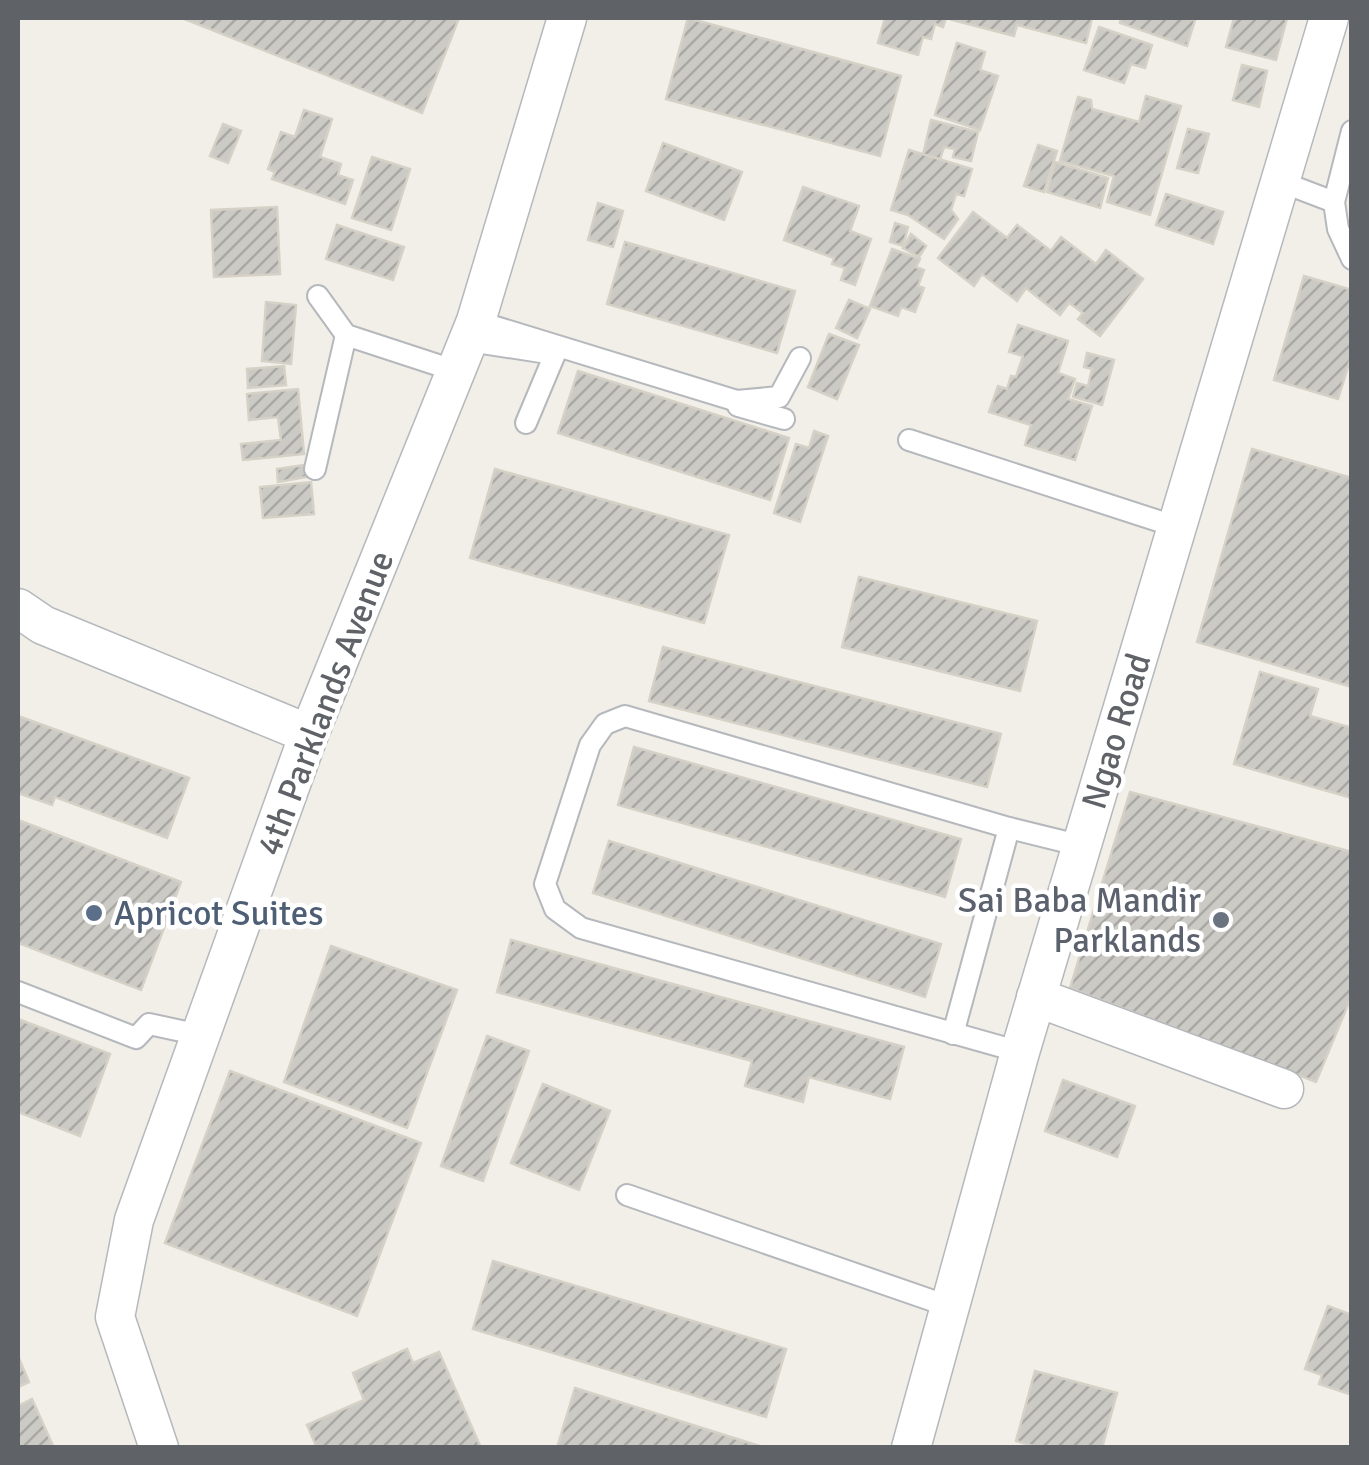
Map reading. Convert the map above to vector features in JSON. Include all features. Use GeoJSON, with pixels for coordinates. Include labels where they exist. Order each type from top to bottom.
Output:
{"type":"FeatureCollection","features":[{"type":"Feature","properties":{"kind":"street","name":"4th Parklands Avenue"},"geometry":{"type":"LineString","coordinates":[[160,1448],[114,1317],[134,1220],[309,734],[467,344],[567,18]]}},
{"type":"Feature","properties":{"kind":"street","name":"Ngao Road"},"geometry":{"type":"LineString","coordinates":[[910,1448],[1036,997],[1329,18]]}},
{"type":"Feature","properties":{"kind":"street"},"geometry":{"type":"LineString","coordinates":[[18,608],[43,625],[309,734]]}},
{"type":"Feature","properties":{"kind":"street"},"geometry":{"type":"LineString","coordinates":[[1036,997],[1284,1089]]}},
{"type":"Feature","properties":{"kind":"lane"},"geometry":{"type":"LineString","coordinates":[[1352,131],[1334,202],[1338,229],[1352,259]]}},
{"type":"Feature","properties":{"kind":"lane"},"geometry":{"type":"LineString","coordinates":[[1278,181],[1334,202]]}},
{"type":"Feature","properties":{"kind":"lane"},"geometry":{"type":"LineString","coordinates":[[315,469],[346,336],[318,296]]}},
{"type":"Feature","properties":{"kind":"lane"},"geometry":{"type":"LineString","coordinates":[[346,336],[555,354],[784,419]]}},
{"type":"Feature","properties":{"kind":"lane"},"geometry":{"type":"LineString","coordinates":[[467,344],[737,401],[779,396],[800,358]]}},
{"type":"Feature","properties":{"kind":"lane"},"geometry":{"type":"LineString","coordinates":[[526,424],[555,354]]}},
{"type":"Feature","properties":{"kind":"lane"},"geometry":{"type":"LineString","coordinates":[[909,440],[1177,527]]}},
{"type":"Feature","properties":{"kind":"lane"},"geometry":{"type":"LineString","coordinates":[[1020,1052],[581,928],[555,908],[544,884],[590,745],[605,724],[626,716],[1082,846]]}},
{"type":"Feature","properties":{"kind":"lane"},"geometry":{"type":"LineString","coordinates":[[953,1034],[1009,828]]}},
{"type":"Feature","properties":{"kind":"lane"},"geometry":{"type":"LineString","coordinates":[[18,992],[136,1038],[149,1024],[200,1035]]}},
{"type":"Feature","properties":{"kind":"lane"},"geometry":{"type":"LineString","coordinates":[[627,1195],[948,1306]]}},
{"type":"Feature","properties":{"kind":"building"},"geometry":{"type":"Polygon","coordinates":[[[182,18],[459,18],[422,113],[182,18]]]}},
{"type":"Feature","properties":{"kind":"building"},"geometry":{"type":"Polygon","coordinates":[[[688,18],[901,76],[880,156],[666,99],[688,18]]]}},
{"type":"Feature","properties":{"kind":"building"},"geometry":{"type":"Polygon","coordinates":[[[885,18],[946,18],[943,27],[935,24],[931,39],[923,37],[918,55],[878,43],[885,18]]]}},
{"type":"Feature","properties":{"kind":"building"},"geometry":{"type":"Polygon","coordinates":[[[953,18],[1092,18],[1086,43],[1017,25],[1014,36],[953,18]]]}},
{"type":"Feature","properties":{"kind":"building"},"geometry":{"type":"Polygon","coordinates":[[[1121,18],[1195,20],[1187,46],[1120,23],[1121,18]]]}},
{"type":"Feature","properties":{"kind":"building"},"geometry":{"type":"Polygon","coordinates":[[[1234,18],[1287,18],[1276,60],[1226,47],[1234,18]]]}},
{"type":"Feature","properties":{"kind":"building"},"geometry":{"type":"Polygon","coordinates":[[[1099,27],[1152,45],[1145,68],[1131,64],[1124,83],[1084,70],[1099,27]]]}},
{"type":"Feature","properties":{"kind":"building"},"geometry":{"type":"Polygon","coordinates":[[[957,43],[985,52],[980,70],[998,76],[980,130],[935,115],[957,43]]]}},
{"type":"Feature","properties":{"kind":"building"},"geometry":{"type":"Polygon","coordinates":[[[1242,65],[1267,71],[1259,107],[1233,100],[1242,65]]]}},
{"type":"Feature","properties":{"kind":"building"},"geometry":{"type":"Polygon","coordinates":[[[1146,96],[1181,106],[1150,215],[1107,202],[1114,176],[1060,161],[1078,97],[1091,100],[1092,109],[1139,122],[1146,96]]]}},
{"type":"Feature","properties":{"kind":"building"},"geometry":{"type":"Polygon","coordinates":[[[304,110],[332,119],[320,157],[341,164],[338,175],[353,180],[345,204],[272,179],[275,172],[268,169],[281,132],[295,137],[304,110]]]}},
{"type":"Feature","properties":{"kind":"building"},"geometry":{"type":"Polygon","coordinates":[[[931,120],[978,132],[971,161],[953,157],[955,149],[944,147],[940,159],[923,155],[931,120]]]}},
{"type":"Feature","properties":{"kind":"building"},"geometry":{"type":"Polygon","coordinates":[[[223,124],[241,131],[228,163],[210,156],[223,124]]]}},
{"type":"Feature","properties":{"kind":"building"},"geometry":{"type":"Polygon","coordinates":[[[1188,129],[1209,134],[1198,173],[1177,168],[1188,129]]]}},
{"type":"Feature","properties":{"kind":"building"},"geometry":{"type":"Polygon","coordinates":[[[663,143],[742,172],[724,220],[646,191],[663,143]]]}},
{"type":"Feature","properties":{"kind":"building"},"geometry":{"type":"Polygon","coordinates":[[[1038,145],[1057,151],[1044,192],[1024,186],[1038,145]]]}},
{"type":"Feature","properties":{"kind":"building"},"geometry":{"type":"Polygon","coordinates":[[[909,150],[972,169],[964,196],[956,194],[951,210],[958,219],[944,239],[908,215],[891,210],[909,150]]]}},
{"type":"Feature","properties":{"kind":"building"},"geometry":{"type":"Polygon","coordinates":[[[372,157],[410,169],[391,230],[352,218],[372,157]]]}},
{"type":"Feature","properties":{"kind":"building"},"geometry":{"type":"Polygon","coordinates":[[[1055,162],[1108,178],[1100,208],[1047,192],[1055,162]]]}},
{"type":"Feature","properties":{"kind":"building"},"geometry":{"type":"Polygon","coordinates":[[[803,187],[859,206],[850,231],[871,239],[855,285],[841,280],[845,268],[832,264],[834,258],[784,240],[803,187]]]}},
{"type":"Feature","properties":{"kind":"building"},"geometry":{"type":"Polygon","coordinates":[[[1166,194],[1223,212],[1213,244],[1156,225],[1166,194]]]}},
{"type":"Feature","properties":{"kind":"building"},"geometry":{"type":"Polygon","coordinates":[[[598,203],[623,211],[613,247],[588,240],[598,203]]]}},
{"type":"Feature","properties":{"kind":"building"},"geometry":{"type":"Polygon","coordinates":[[[277,207],[280,274],[214,277],[211,210],[277,207]]]}},
{"type":"Feature","properties":{"kind":"building"},"geometry":{"type":"Polygon","coordinates":[[[973,212],[1007,238],[1017,225],[1051,251],[1061,237],[1096,264],[1106,250],[1143,279],[1100,336],[1078,319],[1083,313],[1069,303],[1060,315],[1026,288],[1017,301],[982,274],[974,286],[938,258],[973,212]]]}},
{"type":"Feature","properties":{"kind":"building"},"geometry":{"type":"Polygon","coordinates":[[[895,223],[908,227],[903,246],[890,242],[895,223]]]}},
{"type":"Feature","properties":{"kind":"building"},"geometry":{"type":"Polygon","coordinates":[[[337,225],[404,247],[393,280],[326,259],[337,225]]]}},
{"type":"Feature","properties":{"kind":"building"},"geometry":{"type":"Polygon","coordinates":[[[911,234],[926,246],[919,257],[903,248],[911,234]]]}},
{"type":"Feature","properties":{"kind":"building"},"geometry":{"type":"Polygon","coordinates":[[[625,242],[795,291],[777,353],[607,304],[625,242]]]}},
{"type":"Feature","properties":{"kind":"building"},"geometry":{"type":"Polygon","coordinates":[[[892,249],[920,259],[916,267],[924,270],[918,286],[924,288],[915,312],[901,307],[898,316],[870,306],[892,249]]]}},
{"type":"Feature","properties":{"kind":"building"},"geometry":{"type":"Polygon","coordinates":[[[1304,276],[1352,290],[1352,354],[1338,399],[1274,380],[1304,276]]]}},
{"type":"Feature","properties":{"kind":"building"},"geometry":{"type":"Polygon","coordinates":[[[849,300],[870,309],[857,338],[836,328],[849,300]]]}},
{"type":"Feature","properties":{"kind":"building"},"geometry":{"type":"Polygon","coordinates":[[[266,302],[296,305],[291,364],[262,361],[266,302]]]}},
{"type":"Feature","properties":{"kind":"building"},"geometry":{"type":"Polygon","coordinates":[[[1018,325],[1068,341],[1058,373],[1075,379],[1068,399],[1092,406],[1075,460],[1025,445],[1031,425],[989,412],[998,386],[1007,389],[1023,356],[1009,352],[1018,325]]]}},
{"type":"Feature","properties":{"kind":"building"},"geometry":{"type":"Polygon","coordinates":[[[829,334],[859,345],[837,399],[808,387],[829,334]]]}},
{"type":"Feature","properties":{"kind":"building"},"geometry":{"type":"Polygon","coordinates":[[[1087,353],[1114,360],[1102,405],[1073,397],[1077,383],[1088,386],[1092,369],[1084,367],[1087,353]]]}},
{"type":"Feature","properties":{"kind":"building"},"geometry":{"type":"Polygon","coordinates":[[[284,366],[286,385],[248,388],[247,369],[284,366]]]}},
{"type":"Feature","properties":{"kind":"building"},"geometry":{"type":"Polygon","coordinates":[[[578,371],[789,438],[770,500],[558,433],[578,371]]]}},
{"type":"Feature","properties":{"kind":"building"},"geometry":{"type":"Polygon","coordinates":[[[298,389],[304,454],[243,460],[241,444],[281,440],[278,417],[249,420],[247,394],[298,389]]]}},
{"type":"Feature","properties":{"kind":"building"},"geometry":{"type":"Polygon","coordinates":[[[814,431],[828,436],[800,522],[774,513],[796,444],[809,448],[814,431]]]}},
{"type":"Feature","properties":{"kind":"building"},"geometry":{"type":"Polygon","coordinates":[[[1252,449],[1352,478],[1352,687],[1197,642],[1252,449]]]}},
{"type":"Feature","properties":{"kind":"building"},"geometry":{"type":"Polygon","coordinates":[[[311,464],[312,476],[278,482],[277,469],[311,464]]]}},
{"type":"Feature","properties":{"kind":"building"},"geometry":{"type":"Polygon","coordinates":[[[495,469],[729,535],[704,623],[470,558],[495,469]]]}},
{"type":"Feature","properties":{"kind":"building"},"geometry":{"type":"Polygon","coordinates":[[[311,482],[314,514],[263,518],[260,487],[311,482]]]}},
{"type":"Feature","properties":{"kind":"building"},"geometry":{"type":"Polygon","coordinates":[[[859,577],[1037,621],[1020,691],[842,647],[859,577]]]}},
{"type":"Feature","properties":{"kind":"building"},"geometry":{"type":"Polygon","coordinates":[[[663,647],[1001,734],[987,787],[649,701],[663,647]]]}},
{"type":"Feature","properties":{"kind":"building"},"geometry":{"type":"Polygon","coordinates":[[[1260,672],[1318,689],[1310,716],[1352,728],[1352,798],[1234,764],[1260,672]]]}},
{"type":"Feature","properties":{"kind":"building"},"geometry":{"type":"Polygon","coordinates":[[[18,716],[189,778],[167,838],[55,797],[52,805],[18,793],[18,716]]]}},
{"type":"Feature","properties":{"kind":"building"},"geometry":{"type":"Polygon","coordinates":[[[634,747],[961,839],[945,897],[618,805],[634,747]]]}},
{"type":"Feature","properties":{"kind":"building","name":"Sai Baba Mandir Parklands"},"geometry":{"type":"Polygon","coordinates":[[[1130,792],[1352,852],[1352,995],[1316,1082],[1070,988],[1130,792]]]}},
{"type":"Feature","properties":{"kind":"building","name":"Apricot Suites"},"geometry":{"type":"Polygon","coordinates":[[[18,820],[181,882],[141,990],[18,943],[18,820]]]}},
{"type":"Feature","properties":{"kind":"building"},"geometry":{"type":"Polygon","coordinates":[[[609,841],[941,944],[925,997],[593,893],[609,841]]]}},
{"type":"Feature","properties":{"kind":"building"},"geometry":{"type":"Polygon","coordinates":[[[511,940],[904,1047],[890,1099],[809,1077],[803,1102],[745,1086],[752,1061],[497,992],[511,940]]]}},
{"type":"Feature","properties":{"kind":"building"},"geometry":{"type":"Polygon","coordinates":[[[331,946],[457,990],[407,1128],[284,1082],[331,946]]]}},
{"type":"Feature","properties":{"kind":"building"},"geometry":{"type":"Polygon","coordinates":[[[18,1019],[110,1054],[80,1136],[18,1112],[18,1019]]]}},
{"type":"Feature","properties":{"kind":"building"},"geometry":{"type":"Polygon","coordinates":[[[487,1036],[529,1051],[483,1181],[441,1166],[487,1036]]]}},
{"type":"Feature","properties":{"kind":"building"},"geometry":{"type":"Polygon","coordinates":[[[230,1071],[421,1143],[357,1316],[165,1243],[230,1071]]]}},
{"type":"Feature","properties":{"kind":"building"},"geometry":{"type":"Polygon","coordinates":[[[1063,1080],[1135,1106],[1117,1157],[1045,1131],[1063,1080]]]}},
{"type":"Feature","properties":{"kind":"building"},"geometry":{"type":"Polygon","coordinates":[[[543,1084],[610,1111],[579,1190],[511,1163],[543,1084]]]}},
{"type":"Feature","properties":{"kind":"building"},"geometry":{"type":"Polygon","coordinates":[[[493,1261],[786,1349],[766,1417],[473,1329],[493,1261]]]}},
{"type":"Feature","properties":{"kind":"building"},"geometry":{"type":"Polygon","coordinates":[[[1328,1306],[1352,1315],[1352,1395],[1319,1384],[1322,1375],[1305,1369],[1328,1306]]]}},
{"type":"Feature","properties":{"kind":"building"},"geometry":{"type":"Polygon","coordinates":[[[407,1349],[413,1363],[439,1352],[481,1448],[317,1448],[307,1425],[364,1400],[353,1373],[407,1349]]]}},
{"type":"Feature","properties":{"kind":"building"},"geometry":{"type":"Polygon","coordinates":[[[18,1356],[29,1382],[18,1387],[18,1356]]]}},
{"type":"Feature","properties":{"kind":"building"},"geometry":{"type":"Polygon","coordinates":[[[1035,1371],[1117,1393],[1102,1448],[1039,1448],[1016,1441],[1035,1371]]]}},
{"type":"Feature","properties":{"kind":"building"},"geometry":{"type":"Polygon","coordinates":[[[575,1388],[766,1448],[557,1448],[575,1388]]]}},
{"type":"Feature","properties":{"kind":"building"},"geometry":{"type":"Polygon","coordinates":[[[32,1399],[54,1448],[18,1448],[18,1406],[32,1399]]]}},
{"type":"Feature","properties":{"kind":"place","name":"Apricot Suites"},"geometry":{"type":"Point","coordinates":[94,913]}},
{"type":"Feature","properties":{"kind":"place","name":"Sai Baba Mandir Parklands"},"geometry":{"type":"Point","coordinates":[1221,920]}}]}
